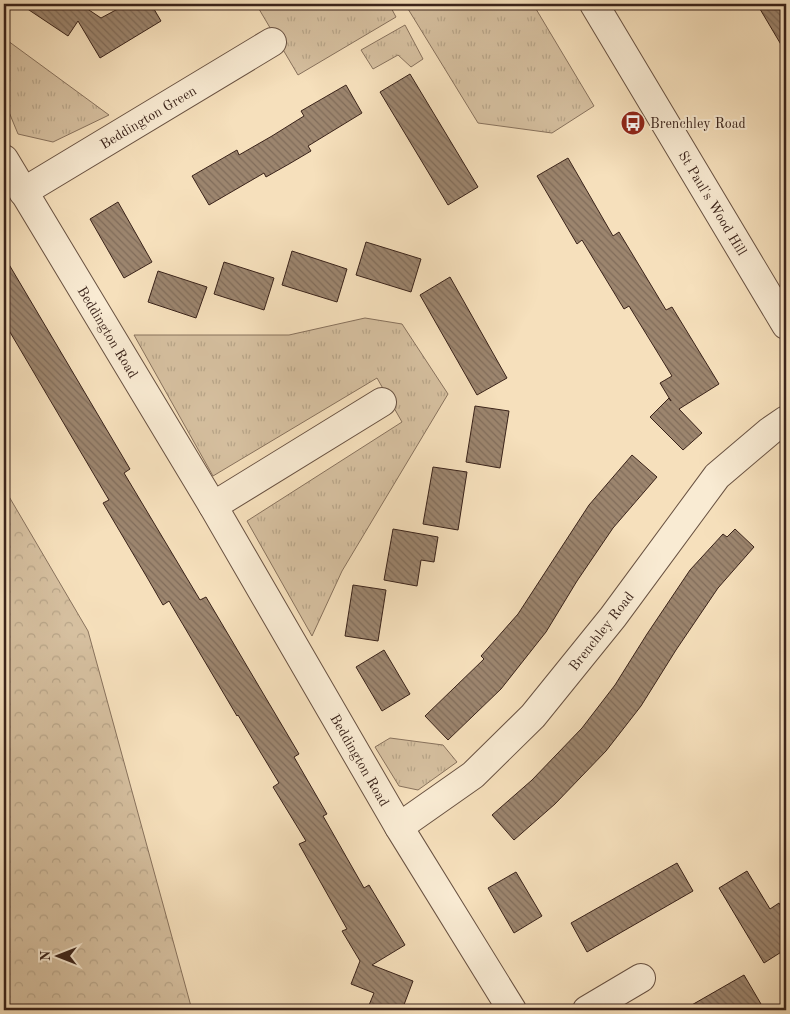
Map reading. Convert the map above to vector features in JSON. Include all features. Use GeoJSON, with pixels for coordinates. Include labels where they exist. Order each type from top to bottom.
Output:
{"type":"FeatureCollection","features":[{"type":"Feature","properties":{"kind":"street","name":"St Paul's Wood Hill"},"geometry":{"type":"LineString","coordinates":[[594,4],[786,325]]}},
{"type":"Feature","properties":{"kind":"street","name":"Beddington Green"},"geometry":{"type":"LineString","coordinates":[[23,192],[272,42]]}},
{"type":"Feature","properties":{"kind":"street","name":"Beddington Road"},"geometry":{"type":"LineString","coordinates":[[4,159],[213,506],[399,827],[512,1010]]}},
{"type":"Feature","properties":{"kind":"street"},"geometry":{"type":"LineString","coordinates":[[213,506],[382,402]]}},
{"type":"Feature","properties":{"kind":"street","name":"Brenchley Road"},"geometry":{"type":"LineString","coordinates":[[399,827],[473,775],[533,716],[613,617],[717,476],[770,431],[786,420]]}},
{"type":"Feature","properties":{"kind":"street"},"geometry":{"type":"LineString","coordinates":[[586,1010],[641,978]]}},
{"type":"Feature","properties":{"kind":"green space"},"geometry":{"type":"Polygon","coordinates":[[[256,4],[389,4],[396,17],[298,75],[256,4]]]}},
{"type":"Feature","properties":{"kind":"green space"},"geometry":{"type":"Polygon","coordinates":[[[405,4],[533,4],[594,106],[552,133],[478,123],[405,4]]]}},
{"type":"Feature","properties":{"kind":"green space"},"geometry":{"type":"Polygon","coordinates":[[[405,25],[423,59],[411,67],[398,55],[373,69],[361,50],[405,25]]]}},
{"type":"Feature","properties":{"kind":"green space"},"geometry":{"type":"Polygon","coordinates":[[[4,38],[109,115],[53,142],[18,134],[4,100],[4,38]]]}},
{"type":"Feature","properties":{"kind":"green space"},"geometry":{"type":"Polygon","coordinates":[[[365,318],[402,324],[448,394],[342,571],[312,636],[247,521],[402,422],[377,378],[213,476],[134,335],[289,335],[365,318]]]}},
{"type":"Feature","properties":{"kind":"green space"},"geometry":{"type":"Polygon","coordinates":[[[4,488],[88,631],[192,1010],[4,1010],[4,488]]]}},
{"type":"Feature","properties":{"kind":"green space"},"geometry":{"type":"Polygon","coordinates":[[[390,738],[443,745],[457,762],[418,790],[399,786],[375,747],[390,738]]]}},
{"type":"Feature","properties":{"kind":"building"},"geometry":{"type":"Polygon","coordinates":[[[20,4],[89,4],[86,8],[101,18],[127,4],[151,4],[161,21],[100,58],[78,21],[68,36],[20,4]]]}},
{"type":"Feature","properties":{"kind":"building"},"geometry":{"type":"Polygon","coordinates":[[[757,4],[786,4],[786,53],[757,4]]]}},
{"type":"Feature","properties":{"kind":"building"},"geometry":{"type":"Polygon","coordinates":[[[410,74],[478,187],[448,205],[380,92],[410,74]]]}},
{"type":"Feature","properties":{"kind":"building"},"geometry":{"type":"Polygon","coordinates":[[[346,85],[362,113],[308,146],[311,151],[266,177],[264,173],[209,205],[192,176],[237,150],[239,155],[272,136],[304,116],[301,111],[346,85]]]}},
{"type":"Feature","properties":{"kind":"building"},"geometry":{"type":"Polygon","coordinates":[[[568,158],[613,236],[619,232],[666,310],[672,307],[719,384],[679,409],[702,433],[683,450],[650,417],[669,398],[671,401],[660,383],[672,376],[629,306],[624,309],[582,240],[577,244],[537,176],[568,158]]]}},
{"type":"Feature","properties":{"kind":"building"},"geometry":{"type":"Polygon","coordinates":[[[118,202],[152,262],[124,278],[90,219],[118,202]]]}},
{"type":"Feature","properties":{"kind":"building"},"geometry":{"type":"Polygon","coordinates":[[[366,242],[421,259],[411,292],[356,275],[366,242]]]}},
{"type":"Feature","properties":{"kind":"building"},"geometry":{"type":"Polygon","coordinates":[[[292,251],[347,269],[337,302],[282,285],[292,251]]]}},
{"type":"Feature","properties":{"kind":"building"},"geometry":{"type":"Polygon","coordinates":[[[4,256],[130,469],[124,473],[200,600],[206,597],[299,754],[294,757],[327,814],[323,816],[364,888],[369,885],[405,945],[372,965],[413,981],[402,1010],[367,1010],[374,993],[351,984],[360,961],[342,931],[347,929],[299,844],[306,841],[273,787],[279,783],[169,601],[163,605],[103,503],[109,500],[4,322],[4,256]]]}},
{"type":"Feature","properties":{"kind":"building"},"geometry":{"type":"Polygon","coordinates":[[[224,262],[274,278],[264,310],[214,294],[224,262]]]}},
{"type":"Feature","properties":{"kind":"building"},"geometry":{"type":"Polygon","coordinates":[[[158,271],[207,287],[196,318],[148,302],[158,271]]]}},
{"type":"Feature","properties":{"kind":"building"},"geometry":{"type":"Polygon","coordinates":[[[450,277],[507,378],[477,395],[420,295],[450,277]]]}},
{"type":"Feature","properties":{"kind":"building"},"geometry":{"type":"Polygon","coordinates":[[[475,406],[509,411],[500,468],[466,462],[475,406]]]}},
{"type":"Feature","properties":{"kind":"building"},"geometry":{"type":"Polygon","coordinates":[[[632,455],[657,477],[613,528],[577,581],[546,632],[501,689],[448,740],[425,716],[484,659],[481,656],[518,614],[589,505],[632,455]]]}},
{"type":"Feature","properties":{"kind":"building"},"geometry":{"type":"Polygon","coordinates":[[[433,467],[467,472],[458,530],[423,524],[433,467]]]}},
{"type":"Feature","properties":{"kind":"building"},"geometry":{"type":"Polygon","coordinates":[[[393,529],[438,537],[434,562],[421,560],[417,586],[384,580],[393,529]]]}},
{"type":"Feature","properties":{"kind":"building"},"geometry":{"type":"Polygon","coordinates":[[[735,529],[754,547],[718,588],[641,706],[606,751],[555,804],[514,840],[492,815],[532,780],[582,728],[615,685],[690,570],[723,534],[727,537],[735,529]]]}},
{"type":"Feature","properties":{"kind":"building"},"geometry":{"type":"Polygon","coordinates":[[[353,585],[386,590],[378,641],[345,636],[353,585]]]}},
{"type":"Feature","properties":{"kind":"building"},"geometry":{"type":"Polygon","coordinates":[[[384,650],[410,694],[382,711],[356,667],[384,650]]]}},
{"type":"Feature","properties":{"kind":"building"},"geometry":{"type":"Polygon","coordinates":[[[677,863],[693,891],[587,952],[571,923],[677,863]]]}},
{"type":"Feature","properties":{"kind":"building"},"geometry":{"type":"Polygon","coordinates":[[[747,871],[770,909],[779,903],[786,916],[786,949],[764,963],[719,888],[747,871]]]}},
{"type":"Feature","properties":{"kind":"building"},"geometry":{"type":"Polygon","coordinates":[[[516,872],[542,916],[514,933],[488,888],[516,872]]]}},
{"type":"Feature","properties":{"kind":"building"},"geometry":{"type":"Polygon","coordinates":[[[744,975],[761,1004],[749,1010],[683,1010],[744,975]]]}},
{"type":"Feature","properties":{"kind":"place","name":"Brenchley Road"},"geometry":{"type":"Point","coordinates":[633,123]}}]}
